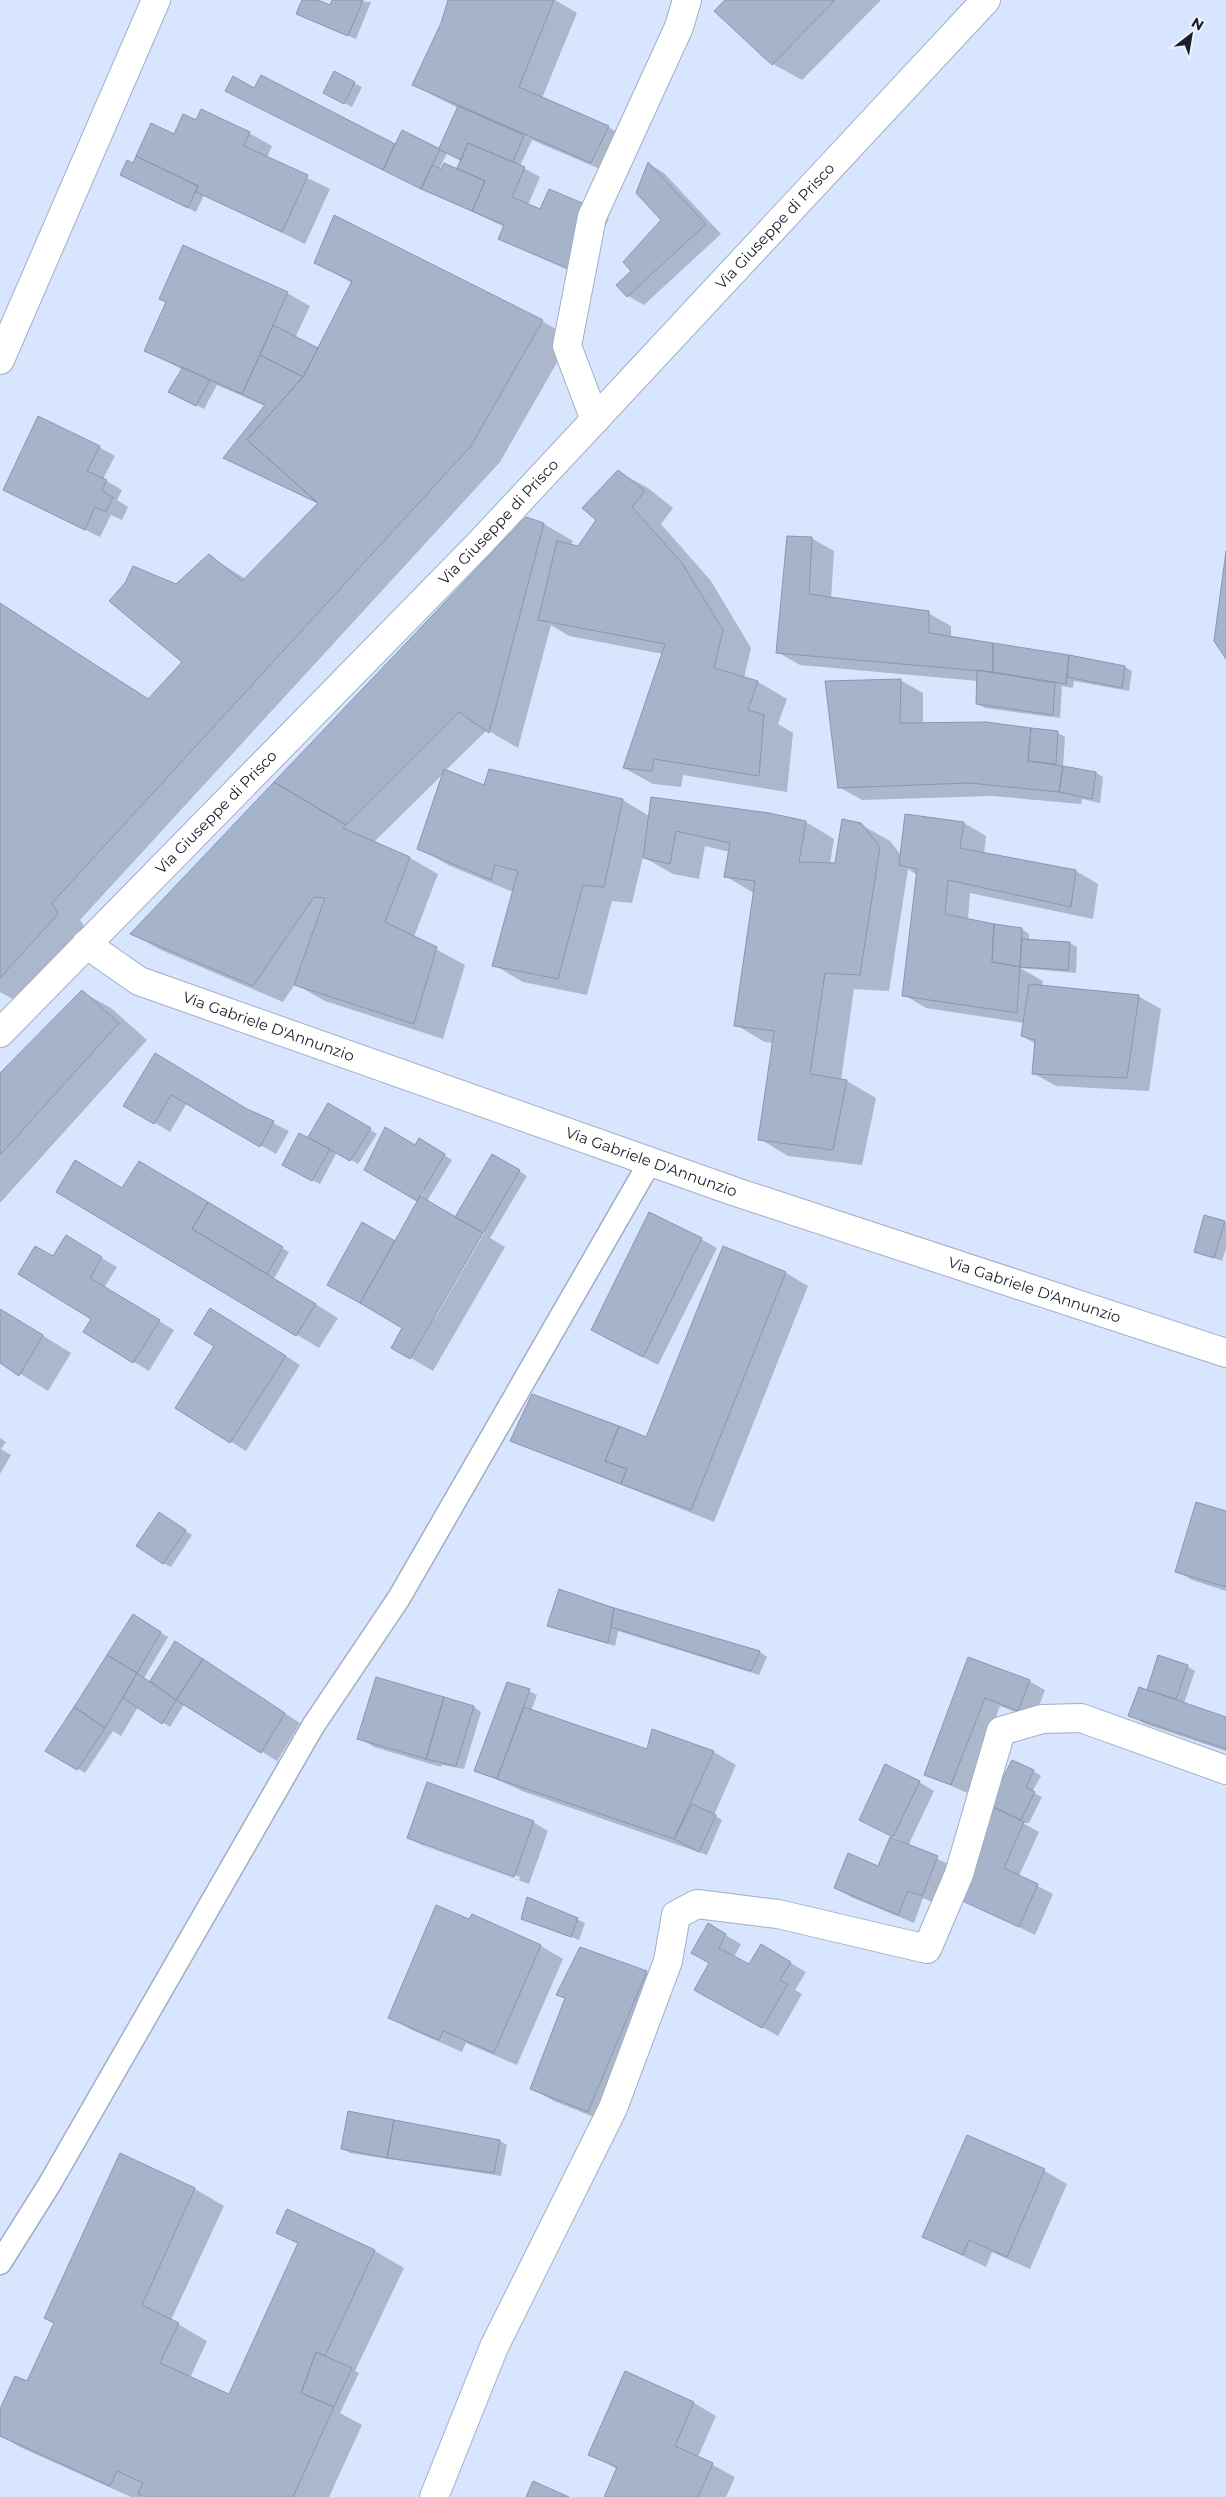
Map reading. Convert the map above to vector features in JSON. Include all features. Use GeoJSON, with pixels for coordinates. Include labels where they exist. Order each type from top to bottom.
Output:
{"type":"FeatureCollection","features":[{"type":"Feature","properties":{"kind":"street"},"geometry":{"type":"LineString","coordinates":[[0,360],[156,0]]}},
{"type":"Feature","properties":{"kind":"street"},"geometry":{"type":"LineString","coordinates":[[595,420],[567,346],[592,217],[679,28],[687,0]]}},
{"type":"Feature","properties":{"kind":"street","name":"Via Giuseppe di Prisco"},"geometry":{"type":"LineString","coordinates":[[2,1026],[86,944],[473,550],[986,0]]}},
{"type":"Feature","properties":{"kind":"street","name":"Via Gabriele D'Annunzio"},"geometry":{"type":"LineString","coordinates":[[86,944],[139,981],[736,1192],[1226,1353]]}},
{"type":"Feature","properties":{"kind":"street"},"geometry":{"type":"LineString","coordinates":[[434,2497],[494,2347],[613,2108],[668,1961],[676,1915],[697,1904],[769,1913],[928,1949],[959,1874],[1001,1731],[1042,1719],[1082,1718],[1226,1770]]}},
{"type":"Feature","properties":{"kind":"lane"},"geometry":{"type":"LineString","coordinates":[[0,2263],[49,2185],[313,1726],[399,1598],[650,1162]]}},
{"type":"Feature","properties":{"kind":"building"},"geometry":{"type":"Polygon","coordinates":[[[302,0],[318,0],[330,5],[332,0],[363,0],[348,36],[296,14],[302,0]]]}},
{"type":"Feature","properties":{"kind":"building"},"geometry":{"type":"Polygon","coordinates":[[[448,0],[554,0],[519,87],[609,126],[591,163],[412,85],[441,23],[448,0]]]}},
{"type":"Feature","properties":{"kind":"building"},"geometry":{"type":"Polygon","coordinates":[[[725,0],[835,0],[772,65],[714,11],[725,0]]]}},
{"type":"Feature","properties":{"kind":"building"},"geometry":{"type":"Polygon","coordinates":[[[334,71],[355,82],[344,104],[323,93],[334,71]]]}},
{"type":"Feature","properties":{"kind":"building"},"geometry":{"type":"Polygon","coordinates":[[[261,75],[395,144],[383,170],[225,91],[233,76],[254,88],[261,75]]]}},
{"type":"Feature","properties":{"kind":"building"},"geometry":{"type":"Polygon","coordinates":[[[458,106],[524,135],[513,162],[468,143],[461,160],[440,150],[439,148],[458,106]]]}},
{"type":"Feature","properties":{"kind":"building"},"geometry":{"type":"Polygon","coordinates":[[[201,109],[250,132],[244,146],[308,175],[282,232],[196,192],[198,186],[136,156],[151,123],[174,134],[183,114],[196,120],[201,109]]]}},
{"type":"Feature","properties":{"kind":"building"},"geometry":{"type":"Polygon","coordinates":[[[402,130],[440,149],[421,189],[383,170],[402,130]]]}},
{"type":"Feature","properties":{"kind":"building"},"geometry":{"type":"Polygon","coordinates":[[[468,143],[525,167],[512,197],[540,209],[549,189],[594,208],[568,269],[498,239],[504,225],[472,211],[485,181],[457,168],[468,143]]]}},
{"type":"Feature","properties":{"kind":"building"},"geometry":{"type":"Polygon","coordinates":[[[136,156],[198,186],[188,208],[120,175],[127,160],[133,163],[136,156]]]}},
{"type":"Feature","properties":{"kind":"building"},"geometry":{"type":"Polygon","coordinates":[[[648,162],[706,224],[627,297],[616,285],[631,271],[623,262],[661,220],[636,193],[648,162]]]}},
{"type":"Feature","properties":{"kind":"building"},"geometry":{"type":"Polygon","coordinates":[[[444,163],[485,181],[472,211],[421,189],[432,165],[441,169],[444,163]]]}},
{"type":"Feature","properties":{"kind":"building"},"geometry":{"type":"Polygon","coordinates":[[[334,215],[543,320],[471,446],[52,903],[58,914],[0,978],[0,603],[148,699],[182,662],[109,601],[125,583],[133,566],[176,584],[209,554],[242,581],[318,503],[247,440],[303,377],[352,281],[314,263],[334,215]]]}},
{"type":"Feature","properties":{"kind":"building"},"geometry":{"type":"Polygon","coordinates":[[[183,245],[288,292],[242,394],[144,351],[166,302],[159,299],[183,245]]]}},
{"type":"Feature","properties":{"kind":"building"},"geometry":{"type":"Polygon","coordinates":[[[273,325],[318,348],[303,377],[260,355],[273,325]]]}},
{"type":"Feature","properties":{"kind":"building"},"geometry":{"type":"Polygon","coordinates":[[[260,355],[303,377],[247,440],[318,503],[223,458],[265,405],[242,394],[260,355]]]}},
{"type":"Feature","properties":{"kind":"building"},"geometry":{"type":"Polygon","coordinates":[[[183,367],[210,380],[196,406],[168,392],[183,367]]]}},
{"type":"Feature","properties":{"kind":"building"},"geometry":{"type":"Polygon","coordinates":[[[38,416],[100,446],[87,471],[107,480],[102,491],[113,497],[106,512],[95,507],[85,530],[3,490],[38,416]]]}},
{"type":"Feature","properties":{"kind":"building"},"geometry":{"type":"Polygon","coordinates":[[[618,470],[645,491],[632,507],[682,563],[723,630],[714,668],[758,681],[748,710],[764,715],[759,776],[654,759],[652,771],[623,768],[665,644],[538,620],[557,541],[578,546],[596,520],[582,508],[618,470]]]}},
{"type":"Feature","properties":{"kind":"building"},"geometry":{"type":"Polygon","coordinates":[[[526,517],[544,523],[489,733],[459,712],[346,825],[274,782],[526,517]]]}},
{"type":"Feature","properties":{"kind":"building"},"geometry":{"type":"Polygon","coordinates":[[[787,536],[812,537],[809,594],[929,611],[929,633],[993,643],[993,672],[776,653],[787,536]]]}},
{"type":"Feature","properties":{"kind":"building"},"geometry":{"type":"Polygon","coordinates":[[[1226,551],[1226,659],[1214,641],[1226,551]]]}},
{"type":"Feature","properties":{"kind":"building"},"geometry":{"type":"Polygon","coordinates":[[[993,643],[1069,655],[1066,684],[993,672],[993,643]]]}},
{"type":"Feature","properties":{"kind":"building"},"geometry":{"type":"Polygon","coordinates":[[[1069,655],[1125,666],[1122,688],[1067,677],[1069,655]]]}},
{"type":"Feature","properties":{"kind":"building"},"geometry":{"type":"Polygon","coordinates":[[[977,670],[1055,683],[1053,715],[976,704],[977,670]]]}},
{"type":"Feature","properties":{"kind":"building"},"geometry":{"type":"Polygon","coordinates":[[[901,679],[900,723],[986,722],[1031,728],[1028,761],[1063,766],[1059,792],[969,783],[838,788],[825,681],[901,679]]]}},
{"type":"Feature","properties":{"kind":"building"},"geometry":{"type":"Polygon","coordinates":[[[1031,728],[1058,731],[1056,764],[1028,761],[1031,728]]]}},
{"type":"Feature","properties":{"kind":"building"},"geometry":{"type":"Polygon","coordinates":[[[1063,766],[1096,772],[1092,799],[1059,792],[1063,766]]]}},
{"type":"Feature","properties":{"kind":"building"},"geometry":{"type":"Polygon","coordinates":[[[444,769],[484,785],[489,769],[623,799],[604,887],[583,885],[558,979],[492,966],[518,871],[495,865],[491,880],[417,849],[444,769]]]}},
{"type":"Feature","properties":{"kind":"building"},"geometry":{"type":"Polygon","coordinates":[[[274,782],[346,825],[343,828],[410,857],[385,922],[437,947],[414,1024],[294,985],[325,898],[314,897],[253,986],[130,934],[274,782]]]}},
{"type":"Feature","properties":{"kind":"building"},"geometry":{"type":"Polygon","coordinates":[[[651,797],[769,813],[806,821],[799,862],[835,863],[842,819],[861,823],[880,847],[860,975],[825,973],[810,1074],[847,1080],[833,1150],[758,1140],[774,1031],[734,1026],[755,881],[724,877],[730,843],[676,831],[670,864],[643,858],[651,797]]]}},
{"type":"Feature","properties":{"kind":"building"},"geometry":{"type":"Polygon","coordinates":[[[905,814],[964,822],[960,848],[1076,870],[1071,907],[948,880],[945,914],[994,924],[992,962],[1020,967],[1017,1013],[902,996],[917,869],[899,865],[905,814]]]}},
{"type":"Feature","properties":{"kind":"building"},"geometry":{"type":"Polygon","coordinates":[[[994,924],[1022,928],[1020,967],[992,962],[994,924]]]}},
{"type":"Feature","properties":{"kind":"building"},"geometry":{"type":"Polygon","coordinates":[[[1022,939],[1070,942],[1068,970],[1020,967],[1022,939]]]}},
{"type":"Feature","properties":{"kind":"building"},"geometry":{"type":"Polygon","coordinates":[[[1029,984],[1139,995],[1127,1078],[1032,1074],[1035,1040],[1021,1036],[1029,984]]]}},
{"type":"Feature","properties":{"kind":"building"},"geometry":{"type":"Polygon","coordinates":[[[82,990],[119,1023],[0,1155],[0,1073],[82,990]]]}},
{"type":"Feature","properties":{"kind":"building"},"geometry":{"type":"Polygon","coordinates":[[[155,1053],[247,1109],[274,1121],[260,1147],[171,1095],[154,1124],[123,1106],[155,1053]]]}},
{"type":"Feature","properties":{"kind":"building"},"geometry":{"type":"Polygon","coordinates":[[[328,1103],[371,1128],[350,1161],[308,1137],[328,1103]]]}},
{"type":"Feature","properties":{"kind":"building"},"geometry":{"type":"Polygon","coordinates":[[[385,1127],[415,1145],[419,1138],[445,1154],[417,1201],[364,1170],[385,1127]]]}},
{"type":"Feature","properties":{"kind":"building"},"geometry":{"type":"Polygon","coordinates":[[[299,1133],[330,1149],[312,1181],[282,1165],[299,1133]]]}},
{"type":"Feature","properties":{"kind":"building"},"geometry":{"type":"Polygon","coordinates":[[[492,1154],[520,1170],[483,1233],[455,1217],[492,1154]]]}},
{"type":"Feature","properties":{"kind":"building"},"geometry":{"type":"Polygon","coordinates":[[[75,1160],[122,1188],[139,1161],[208,1202],[192,1229],[316,1304],[296,1336],[56,1192],[75,1160]]]}},
{"type":"Feature","properties":{"kind":"building"},"geometry":{"type":"Polygon","coordinates":[[[420,1196],[483,1233],[410,1359],[391,1348],[402,1328],[360,1303],[420,1196]]]}},
{"type":"Feature","properties":{"kind":"building"},"geometry":{"type":"Polygon","coordinates":[[[208,1202],[283,1247],[267,1274],[192,1229],[208,1202]]]}},
{"type":"Feature","properties":{"kind":"building"},"geometry":{"type":"Polygon","coordinates":[[[649,1212],[702,1238],[643,1357],[591,1330],[649,1212]]]}},
{"type":"Feature","properties":{"kind":"building"},"geometry":{"type":"Polygon","coordinates":[[[1204,1215],[1225,1221],[1214,1258],[1194,1252],[1204,1215]]]}},
{"type":"Feature","properties":{"kind":"building"},"geometry":{"type":"Polygon","coordinates":[[[362,1222],[395,1241],[360,1303],[327,1285],[362,1222]]]}},
{"type":"Feature","properties":{"kind":"building"},"geometry":{"type":"Polygon","coordinates":[[[66,1235],[102,1257],[90,1278],[160,1320],[133,1363],[83,1332],[91,1319],[18,1274],[35,1246],[53,1256],[66,1235]]]}},
{"type":"Feature","properties":{"kind":"building"},"geometry":{"type":"Polygon","coordinates":[[[723,1246],[786,1272],[691,1510],[621,1484],[627,1469],[605,1461],[619,1426],[646,1437],[723,1246]]]}},
{"type":"Feature","properties":{"kind":"building"},"geometry":{"type":"Polygon","coordinates":[[[210,1308],[286,1356],[230,1443],[175,1408],[214,1346],[194,1334],[210,1308]]]}},
{"type":"Feature","properties":{"kind":"building"},"geometry":{"type":"Polygon","coordinates":[[[0,1309],[43,1335],[19,1376],[0,1363],[0,1309]]]}},
{"type":"Feature","properties":{"kind":"building"},"geometry":{"type":"Polygon","coordinates":[[[532,1394],[619,1426],[605,1461],[627,1469],[621,1484],[510,1441],[532,1394]]]}},
{"type":"Feature","properties":{"kind":"building"},"geometry":{"type":"Polygon","coordinates":[[[1196,1502],[1226,1511],[1226,1587],[1175,1572],[1196,1502]]]}},
{"type":"Feature","properties":{"kind":"building"},"geometry":{"type":"Polygon","coordinates":[[[159,1512],[186,1530],[163,1564],[136,1546],[159,1512]]]}},
{"type":"Feature","properties":{"kind":"building"},"geometry":{"type":"Polygon","coordinates":[[[559,1589],[614,1608],[608,1643],[547,1626],[559,1589]]]}},
{"type":"Feature","properties":{"kind":"building"},"geometry":{"type":"Polygon","coordinates":[[[614,1608],[760,1651],[751,1671],[611,1627],[614,1608]]]}},
{"type":"Feature","properties":{"kind":"building"},"geometry":{"type":"Polygon","coordinates":[[[133,1614],[161,1632],[137,1673],[107,1655],[133,1614]]]}},
{"type":"Feature","properties":{"kind":"building"},"geometry":{"type":"Polygon","coordinates":[[[175,1641],[203,1659],[176,1700],[150,1681],[175,1641]]]}},
{"type":"Feature","properties":{"kind":"building"},"geometry":{"type":"Polygon","coordinates":[[[107,1655],[137,1673],[105,1728],[74,1707],[107,1655]]]}},
{"type":"Feature","properties":{"kind":"building"},"geometry":{"type":"Polygon","coordinates":[[[1158,1655],[1188,1665],[1176,1699],[1147,1690],[1158,1655]]]}},
{"type":"Feature","properties":{"kind":"building"},"geometry":{"type":"Polygon","coordinates":[[[968,1657],[1030,1680],[1018,1711],[985,1698],[951,1785],[924,1775],[968,1657]]]}},
{"type":"Feature","properties":{"kind":"building"},"geometry":{"type":"Polygon","coordinates":[[[203,1659],[285,1713],[261,1753],[176,1700],[203,1659]]]}},
{"type":"Feature","properties":{"kind":"building"},"geometry":{"type":"Polygon","coordinates":[[[137,1673],[176,1700],[162,1724],[123,1698],[137,1673]]]}},
{"type":"Feature","properties":{"kind":"building"},"geometry":{"type":"Polygon","coordinates":[[[376,1677],[444,1697],[426,1759],[357,1739],[376,1677]]]}},
{"type":"Feature","properties":{"kind":"building"},"geometry":{"type":"Polygon","coordinates":[[[507,1682],[530,1689],[497,1779],[474,1771],[507,1682]]]}},
{"type":"Feature","properties":{"kind":"building"},"geometry":{"type":"Polygon","coordinates":[[[1139,1687],[1226,1717],[1226,1749],[1128,1716],[1139,1687]]]}},
{"type":"Feature","properties":{"kind":"building"},"geometry":{"type":"Polygon","coordinates":[[[444,1697],[474,1706],[456,1766],[426,1759],[444,1697]]]}},
{"type":"Feature","properties":{"kind":"building"},"geometry":{"type":"Polygon","coordinates":[[[74,1707],[105,1728],[77,1770],[45,1751],[74,1707]]]}},
{"type":"Feature","properties":{"kind":"building"},"geometry":{"type":"Polygon","coordinates":[[[524,1707],[647,1749],[652,1729],[714,1751],[674,1839],[497,1779],[524,1707]]]}},
{"type":"Feature","properties":{"kind":"building"},"geometry":{"type":"Polygon","coordinates":[[[1012,1760],[1034,1770],[1026,1787],[1035,1792],[1021,1820],[989,1805],[1012,1760]]]}},
{"type":"Feature","properties":{"kind":"building"},"geometry":{"type":"Polygon","coordinates":[[[885,1764],[920,1781],[893,1837],[859,1820],[885,1764]]]}},
{"type":"Feature","properties":{"kind":"building"},"geometry":{"type":"Polygon","coordinates":[[[427,1782],[534,1821],[514,1877],[407,1838],[427,1782]]]}},
{"type":"Feature","properties":{"kind":"building"},"geometry":{"type":"Polygon","coordinates":[[[692,1804],[716,1815],[699,1852],[674,1839],[692,1804]]]}},
{"type":"Feature","properties":{"kind":"building"},"geometry":{"type":"Polygon","coordinates":[[[989,1805],[1024,1822],[1004,1868],[1038,1884],[1019,1927],[958,1899],[989,1805]]]}},
{"type":"Feature","properties":{"kind":"building"},"geometry":{"type":"Polygon","coordinates":[[[890,1837],[938,1856],[922,1896],[908,1891],[898,1915],[834,1888],[848,1853],[878,1866],[890,1837]]]}},
{"type":"Feature","properties":{"kind":"building"},"geometry":{"type":"Polygon","coordinates":[[[527,1897],[578,1918],[571,1937],[521,1919],[527,1897]]]}},
{"type":"Feature","properties":{"kind":"building"},"geometry":{"type":"Polygon","coordinates":[[[436,1905],[469,1919],[472,1914],[541,1945],[494,2053],[443,2031],[439,2040],[388,2018],[436,1905]]]}},
{"type":"Feature","properties":{"kind":"building"},"geometry":{"type":"Polygon","coordinates":[[[708,1923],[726,1934],[719,1948],[749,1964],[761,1944],[791,1962],[780,1980],[788,1984],[762,2028],[694,1990],[709,1963],[691,1953],[708,1923]]]}},
{"type":"Feature","properties":{"kind":"building"},"geometry":{"type":"Polygon","coordinates":[[[580,1947],[647,1971],[588,2112],[530,2089],[565,1998],[556,1995],[580,1947]]]}},
{"type":"Feature","properties":{"kind":"building"},"geometry":{"type":"Polygon","coordinates":[[[348,2111],[394,2120],[387,2158],[341,2149],[348,2111]]]}},
{"type":"Feature","properties":{"kind":"building"},"geometry":{"type":"Polygon","coordinates":[[[394,2120],[500,2140],[494,2173],[387,2158],[394,2120]]]}},
{"type":"Feature","properties":{"kind":"building"},"geometry":{"type":"Polygon","coordinates":[[[967,2135],[1045,2169],[1007,2257],[969,2240],[963,2255],[922,2237],[967,2135]]]}},
{"type":"Feature","properties":{"kind":"building"},"geometry":{"type":"Polygon","coordinates":[[[120,2153],[195,2188],[142,2305],[179,2323],[160,2363],[229,2394],[298,2243],[276,2233],[287,2209],[375,2250],[325,2356],[316,2352],[301,2393],[334,2407],[293,2497],[144,2497],[138,2494],[143,2483],[117,2471],[110,2486],[0,2436],[0,2409],[15,2376],[27,2381],[54,2323],[44,2318],[120,2153]]]}},
{"type":"Feature","properties":{"kind":"building"},"geometry":{"type":"Polygon","coordinates":[[[316,2352],[352,2368],[334,2407],[301,2393],[316,2352]]]}},
{"type":"Feature","properties":{"kind":"building"},"geometry":{"type":"Polygon","coordinates":[[[625,2371],[694,2402],[675,2446],[713,2463],[698,2497],[604,2497],[617,2467],[588,2455],[625,2371]]]}},
{"type":"Feature","properties":{"kind":"building"},"geometry":{"type":"Polygon","coordinates":[[[533,2481],[569,2497],[526,2497],[533,2481]]]}}]}
